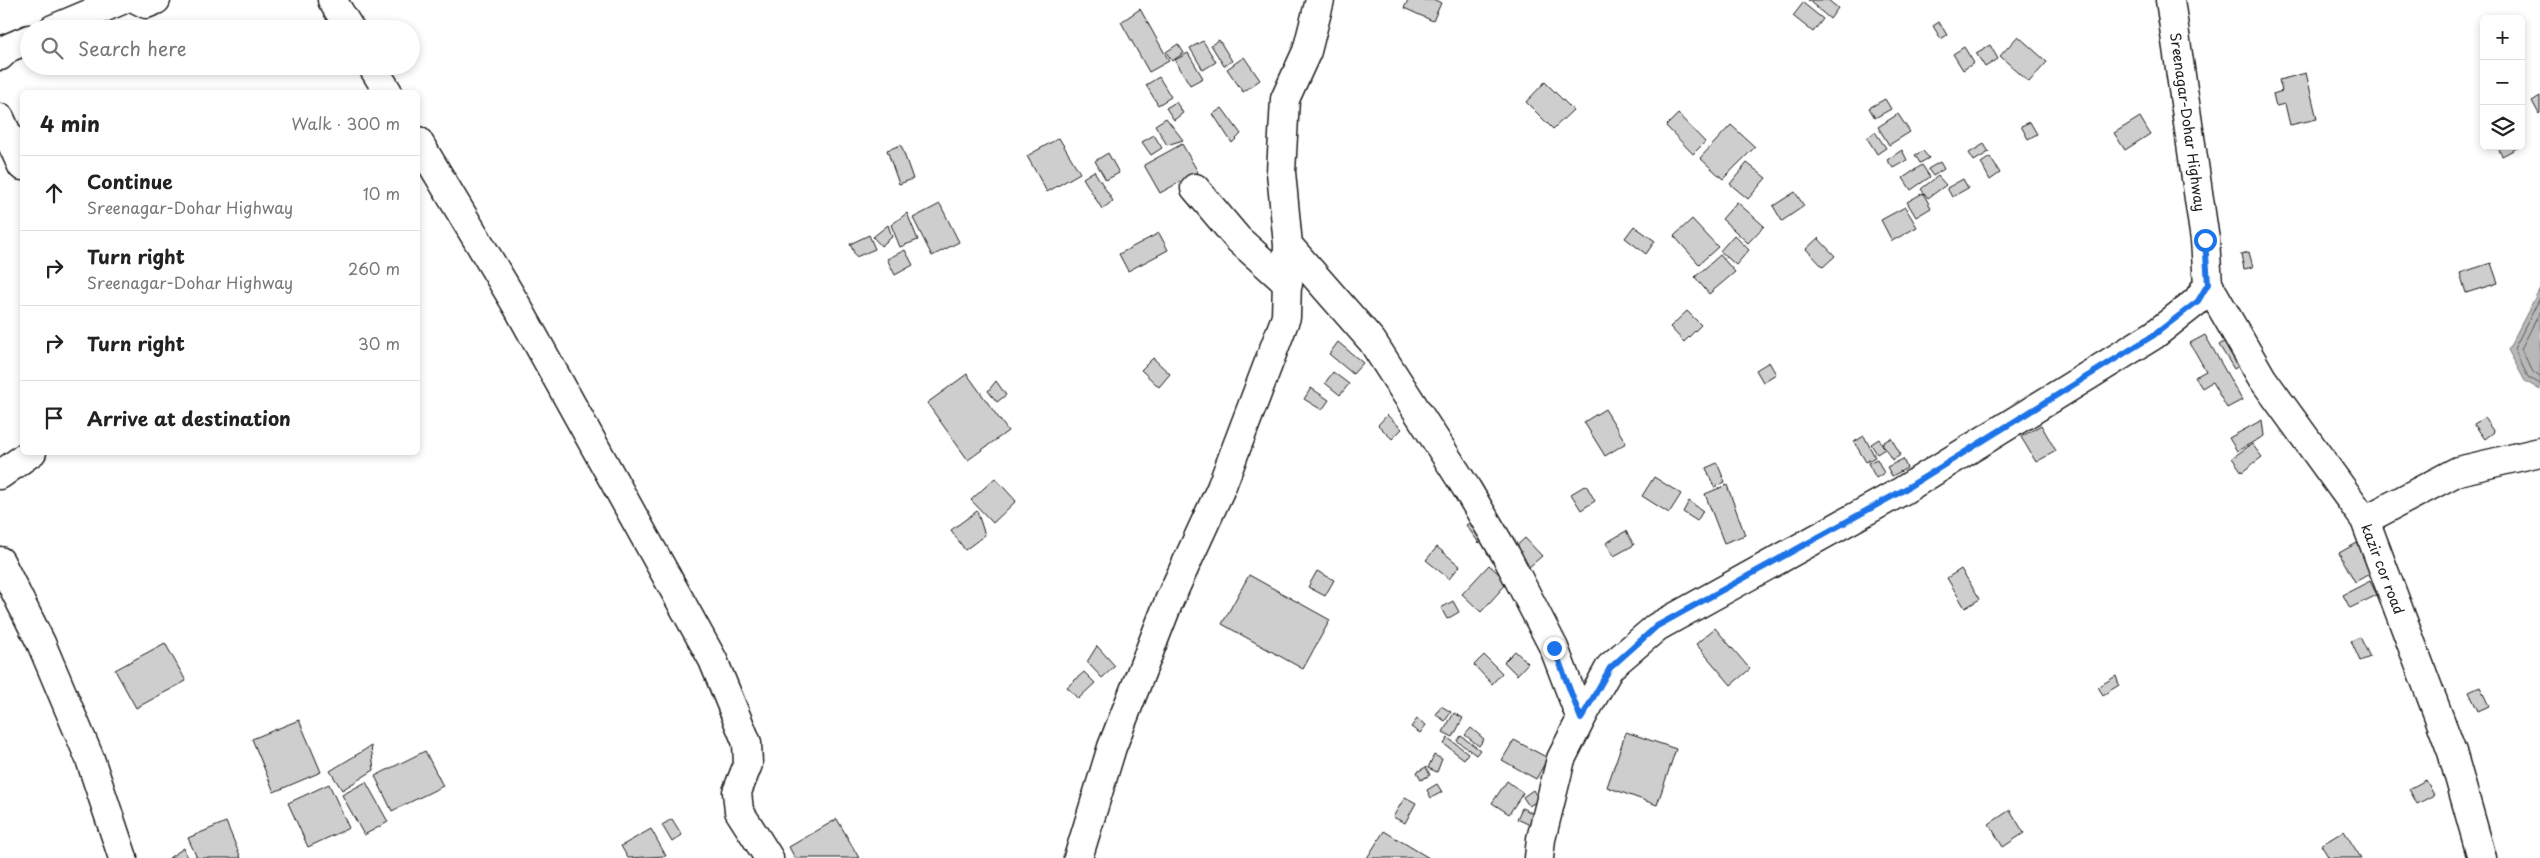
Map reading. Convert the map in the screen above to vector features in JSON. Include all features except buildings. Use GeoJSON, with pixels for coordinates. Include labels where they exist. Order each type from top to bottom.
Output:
{"type":"FeatureCollection","features":[{"type":"Feature","properties":{"kind":"street"},"geometry":{"type":"LineString","coordinates":[[74,20],[122,0]]}},
{"type":"Feature","properties":{"kind":"street"},"geometry":{"type":"LineString","coordinates":[[138,0],[146,4],[156,0]]}},
{"type":"Feature","properties":{"kind":"street"},"geometry":{"type":"LineString","coordinates":[[332,0],[344,20]]}},
{"type":"Feature","properties":{"kind":"street"},"geometry":{"type":"LineString","coordinates":[[1078,858],[1112,747],[1169,601],[1221,488],[1286,317],[1288,245],[1280,172],[1285,99],[1308,51],[1320,0]]}},
{"type":"Feature","properties":{"kind":"street","name":"Sreenagar-Dohar Highway"},"geometry":{"type":"LineString","coordinates":[[2170,0],[2205,240],[2208,284]]}},
{"type":"Feature","properties":{"kind":"street"},"geometry":{"type":"LineString","coordinates":[[0,56],[8,48],[20,43]]}},
{"type":"Feature","properties":{"kind":"street"},"geometry":{"type":"LineString","coordinates":[[378,75],[387,90]]}},
{"type":"Feature","properties":{"kind":"street"},"geometry":{"type":"LineString","coordinates":[[0,118],[20,162]]}},
{"type":"Feature","properties":{"kind":"street"},"geometry":{"type":"LineString","coordinates":[[420,144],[517,306],[713,660],[747,743],[748,764],[737,792],[739,811],[769,858]]}},
{"type":"Feature","properties":{"kind":"street"},"geometry":{"type":"LineString","coordinates":[[1195,188],[1238,238],[1288,284]]}},
{"type":"Feature","properties":{"kind":"street"},"geometry":{"type":"LineString","coordinates":[[1288,245],[1372,341],[1467,489],[1506,555],[1554,648],[1581,719]]}},
{"type":"Feature","properties":{"kind":"street"},"geometry":{"type":"LineString","coordinates":[[1539,858],[1541,839],[1561,759],[1581,719],[1610,668],[1657,626],[1902,491],[2154,335],[2198,301],[2208,284]]}},
{"type":"Feature","properties":{"kind":"street","name":"kazir cor road"},"geometry":{"type":"LineString","coordinates":[[2208,284],[2262,378],[2365,520],[2452,752],[2482,858]]}},
{"type":"Feature","properties":{"kind":"street"},"geometry":{"type":"LineString","coordinates":[[2365,520],[2458,471],[2540,452]]}},
{"type":"Feature","properties":{"kind":"street"},"geometry":{"type":"LineString","coordinates":[[0,475],[28,455]]}},
{"type":"Feature","properties":{"kind":"street"},"geometry":{"type":"LineString","coordinates":[[0,561],[41,643],[90,759],[123,858]]}},
{"type":"Feature","properties":{"kind":"water"},"geometry":{"type":"Polygon","coordinates":[[[2540,288],[2540,390],[2525,381],[2508,350],[2540,288]]]}},
{"type":"Feature","properties":{"kind":"route"},"geometry":{"type":"LineString","coordinates":[[1554,648],[1581,719],[1610,668],[1657,626],[1902,491],[2154,335],[2198,301],[2208,284],[2205,240]]}}]}
